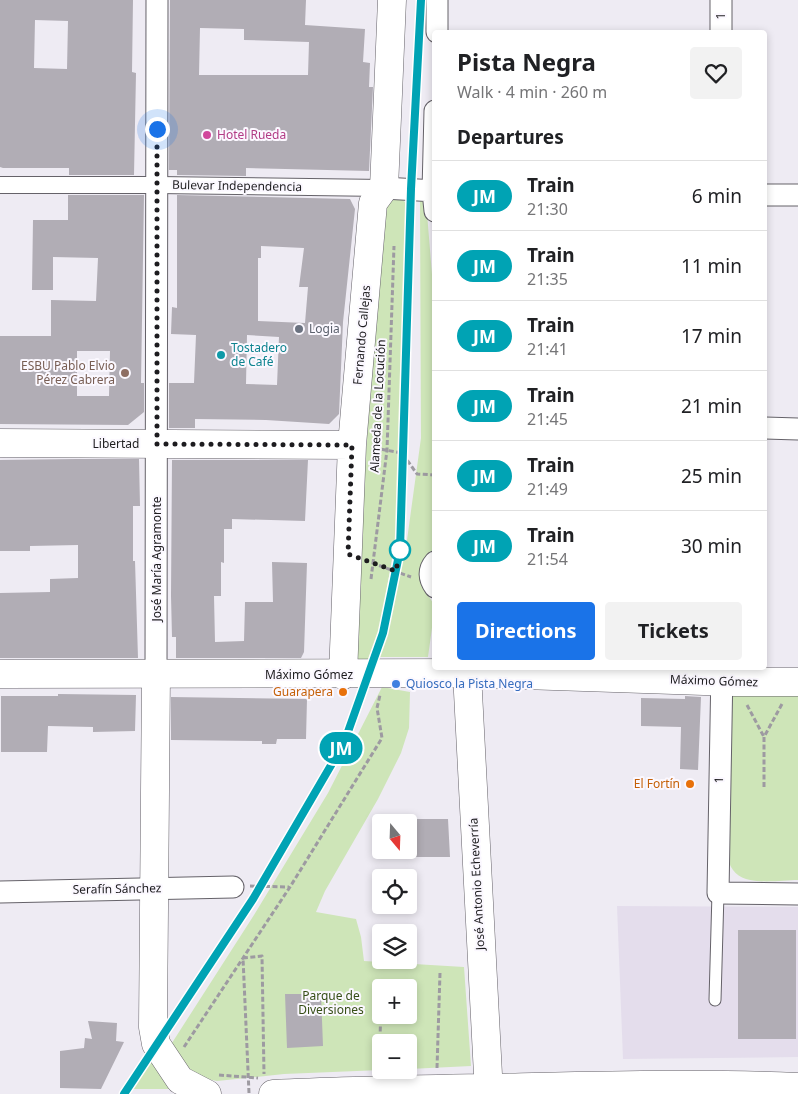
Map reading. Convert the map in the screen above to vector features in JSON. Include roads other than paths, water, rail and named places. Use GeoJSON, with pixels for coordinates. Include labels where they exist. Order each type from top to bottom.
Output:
{"type":"FeatureCollection","features":[{"type":"Feature","properties":{"kind":"street","name":"José María Agramonte"},"geometry":{"type":"LineString","coordinates":[[157,0],[157,444],[153,1027],[156,1044],[180,1080],[210,1084]]}},
{"type":"Feature","properties":{"kind":"street","name":"Fernando Callejas"},"geometry":{"type":"LineString","coordinates":[[343,675],[360,559],[352,445],[373,203],[384,188],[392,0]]}},
{"type":"Feature","properties":{"kind":"street"},"geometry":{"type":"LineString","coordinates":[[436,30],[437,0]]}},
{"type":"Feature","properties":{"kind":"street","name":"1"},"geometry":{"type":"LineString","coordinates":[[721,0],[721,30]]}},
{"type":"Feature","properties":{"kind":"street","name":"Bulevar Independencia"},"geometry":{"type":"LineString","coordinates":[[0,185],[384,188]]}},
{"type":"Feature","properties":{"kind":"street"},"geometry":{"type":"LineString","coordinates":[[384,188],[432,198]]}},
{"type":"Feature","properties":{"kind":"street"},"geometry":{"type":"LineString","coordinates":[[767,195],[798,196]]}},
{"type":"Feature","properties":{"kind":"street"},"geometry":{"type":"LineString","coordinates":[[767,428],[798,429]]}},
{"type":"Feature","properties":{"kind":"street","name":"Libertad"},"geometry":{"type":"LineString","coordinates":[[0,443],[352,445]]}},
{"type":"Feature","properties":{"kind":"street","name":"Máximo Gómez"},"geometry":{"type":"LineString","coordinates":[[0,674],[343,675],[451,671],[726,677],[796,682]]}},
{"type":"Feature","properties":{"kind":"street","name":"José Antonio Echeverría"},"geometry":{"type":"LineString","coordinates":[[451,671],[489,1091]]}},
{"type":"Feature","properties":{"kind":"street","name":"1"},"geometry":{"type":"LineString","coordinates":[[718,893],[726,677]]}},
{"type":"Feature","properties":{"kind":"street","name":"Serafín Sánchez"},"geometry":{"type":"LineString","coordinates":[[0,892],[233,887]]}},
{"type":"Feature","properties":{"kind":"street"},"geometry":{"type":"LineString","coordinates":[[718,893],[798,894]]}},
{"type":"Feature","properties":{"kind":"street"},"geometry":{"type":"LineString","coordinates":[[273,1094],[437,1088],[489,1091],[733,1085],[798,1087]]}},
{"type":"Feature","properties":{"kind":"lane"},"geometry":{"type":"LineString","coordinates":[[716,1000],[718,893]]}},
{"type":"Feature","properties":{"kind":"railway"},"geometry":{"type":"LineString","coordinates":[[124,1094],[261,886],[344,743],[383,633],[400,550],[411,189],[421,0]]}},
{"type":"Feature","properties":{"kind":"train","name":"JM"},"geometry":{"type":"LineString","coordinates":[[124,1094],[253,899],[344,743],[383,633],[400,550],[411,189],[421,0]]}},
{"type":"Feature","properties":{"kind":"place","name":"Hotel Rueda"},"geometry":{"type":"Point","coordinates":[207,135]}},
{"type":"Feature","properties":{"kind":"place","name":"Logia"},"geometry":{"type":"Point","coordinates":[299,329]}},
{"type":"Feature","properties":{"kind":"place","name":"Tostadero de Café"},"geometry":{"type":"Point","coordinates":[221,355]}},
{"type":"Feature","properties":{"kind":"place","name":"ESBU Pablo Elvio Pérez Cabrera"},"geometry":{"type":"Point","coordinates":[125,373]}},
{"type":"Feature","properties":{"kind":"place","name":"Quiosco la Pista Negra"},"geometry":{"type":"Point","coordinates":[396,684]}},
{"type":"Feature","properties":{"kind":"place","name":"Guarapera"},"geometry":{"type":"Point","coordinates":[343,692]}},
{"type":"Feature","properties":{"kind":"place","name":"El Fortín"},"geometry":{"type":"Point","coordinates":[690,784]}},
{"type":"Feature","properties":{"kind":"park label","name":"Parque de Diversiones"},"geometry":{"type":"Point","coordinates":[331,1003]}}]}
